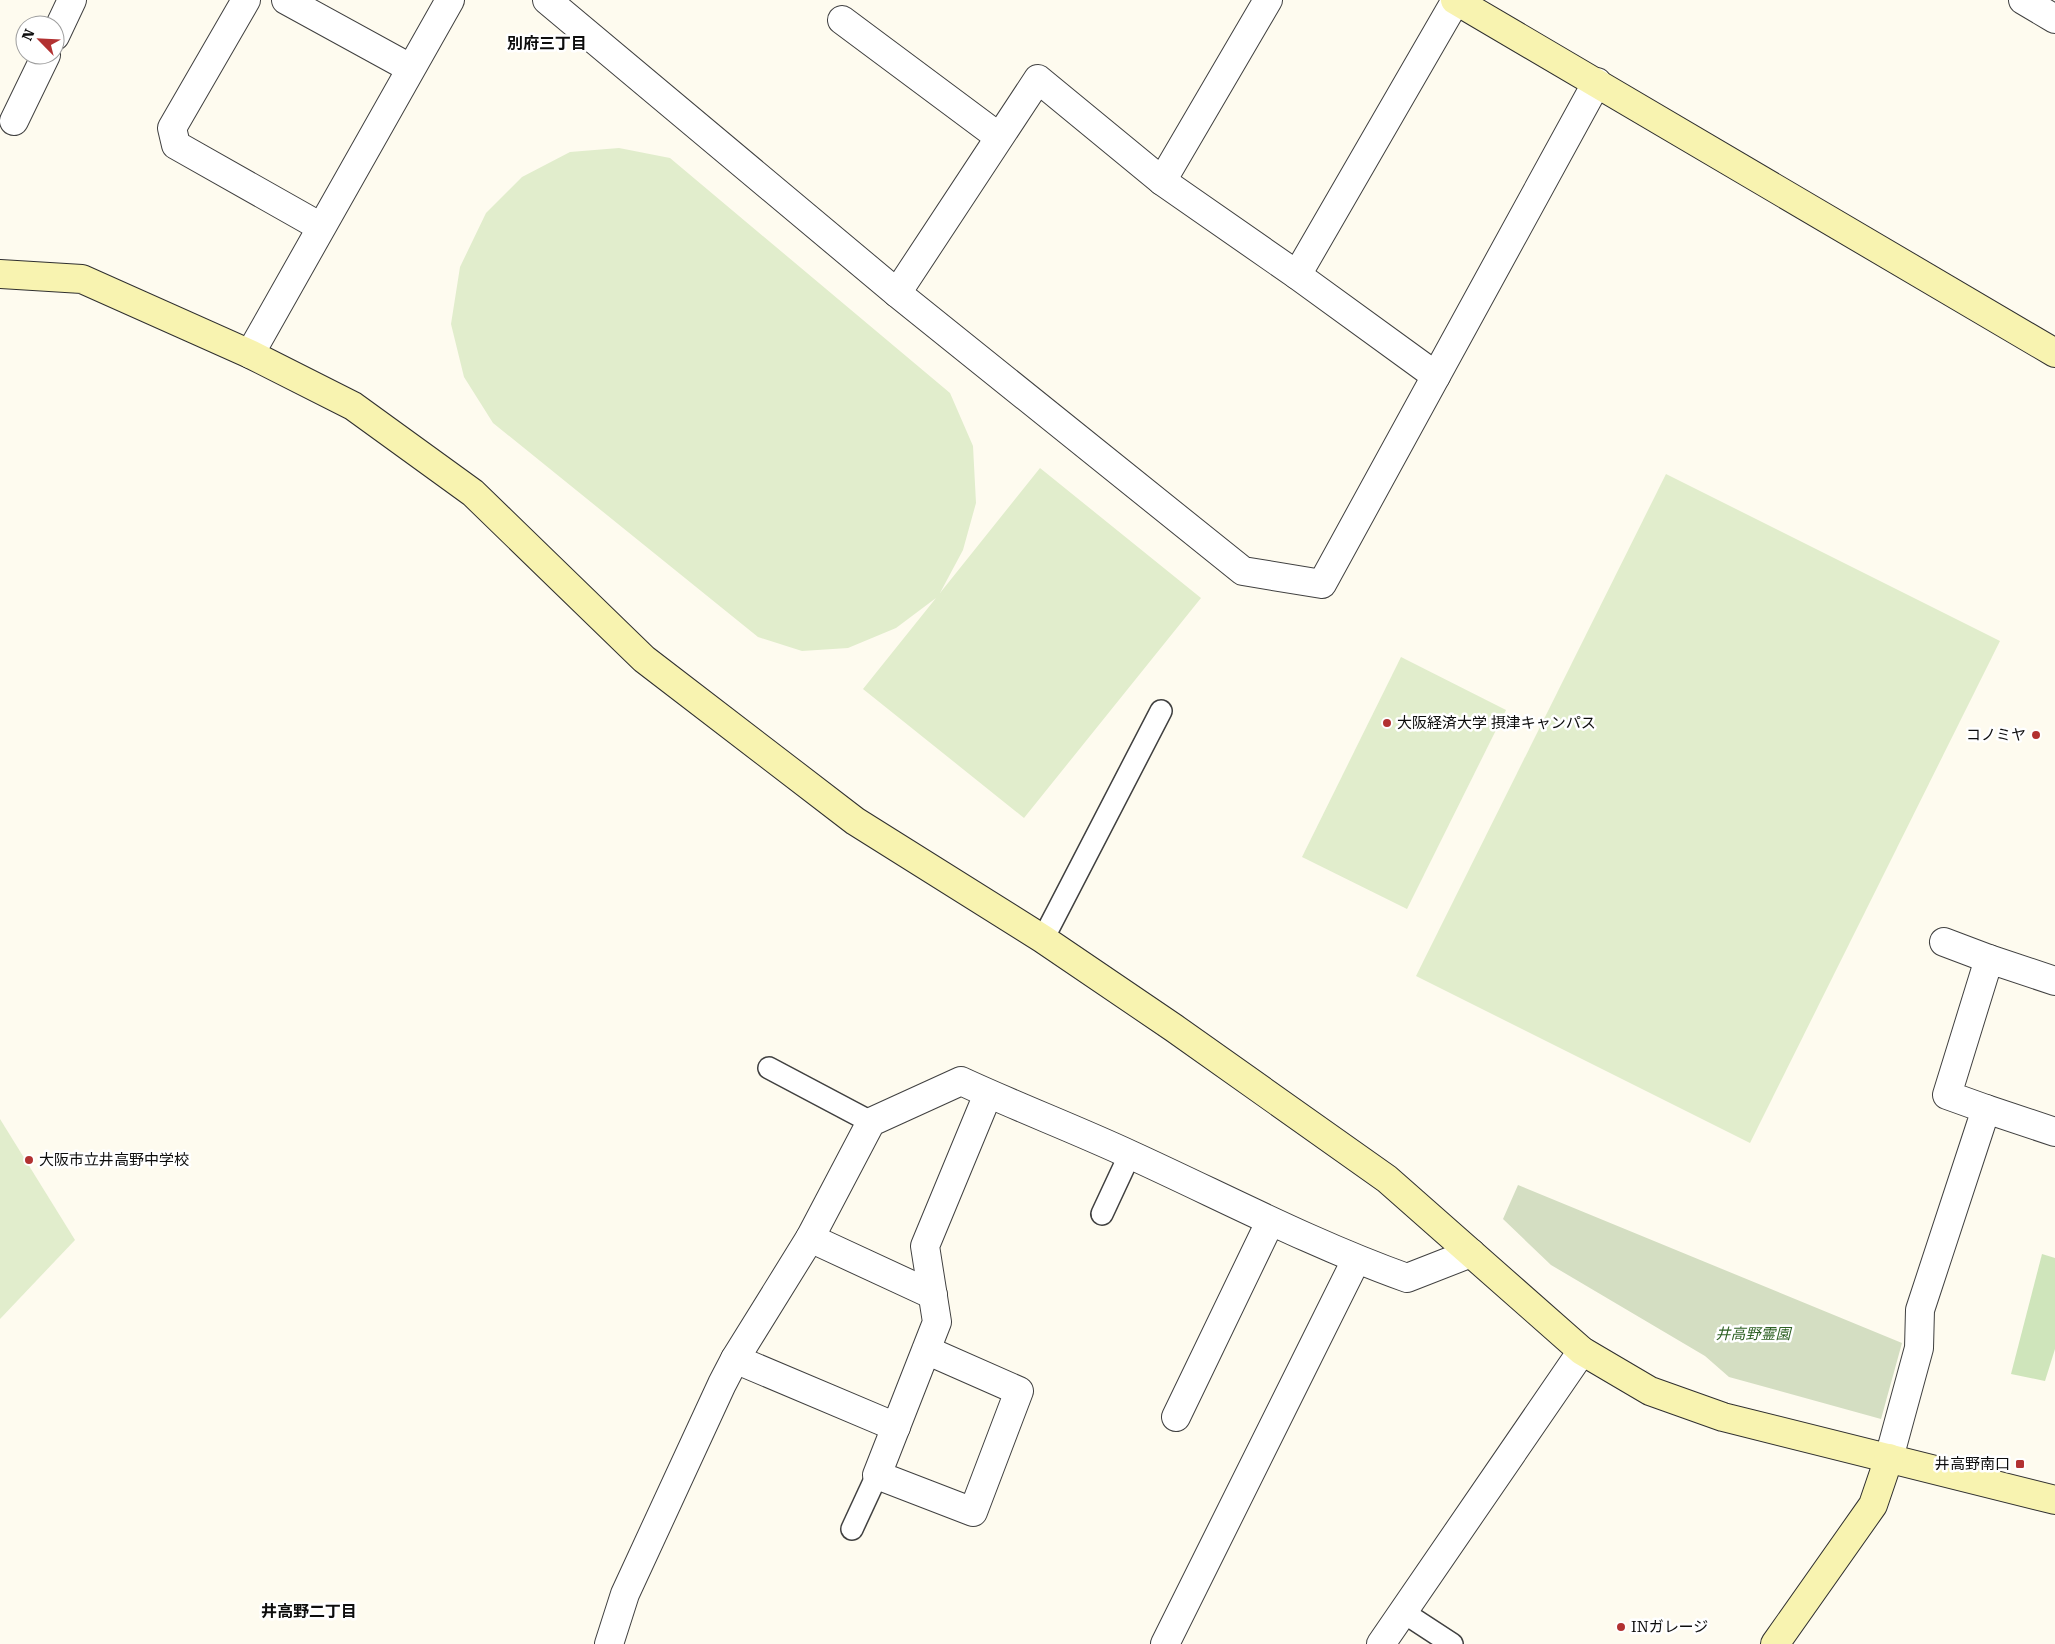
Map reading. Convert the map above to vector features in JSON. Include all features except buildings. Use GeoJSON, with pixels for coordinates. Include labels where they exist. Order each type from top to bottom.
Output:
{"type":"FeatureCollection","features":[{"type":"Feature","properties":{"kind":"street"},"geometry":{"type":"LineString","coordinates":[[65,15],[72,0]]}},
{"type":"Feature","properties":{"kind":"street"},"geometry":{"type":"LineString","coordinates":[[246,0],[172,128],[176,145],[321,227]]}},
{"type":"Feature","properties":{"kind":"street"},"geometry":{"type":"LineString","coordinates":[[286,0],[410,68]]}},
{"type":"Feature","properties":{"kind":"street"},"geometry":{"type":"LineString","coordinates":[[250,354],[450,0]]}},
{"type":"Feature","properties":{"kind":"street"},"geometry":{"type":"LineString","coordinates":[[547,0],[897,293],[1242,571],[1322,584],[1597,82]]}},
{"type":"Feature","properties":{"kind":"street"},"geometry":{"type":"LineString","coordinates":[[1162,181],[1268,0]]}},
{"type":"Feature","properties":{"kind":"street"},"geometry":{"type":"LineString","coordinates":[[1297,275],[1455,0],[2055,353]]}},
{"type":"Feature","properties":{"kind":"street"},"geometry":{"type":"LineString","coordinates":[[2023,0],[2055,19]]}},
{"type":"Feature","properties":{"kind":"street"},"geometry":{"type":"LineString","coordinates":[[842,20],[999,137]]}},
{"type":"Feature","properties":{"kind":"street"},"geometry":{"type":"LineString","coordinates":[[14,121],[41,65]]}},
{"type":"Feature","properties":{"kind":"street"},"geometry":{"type":"LineString","coordinates":[[897,293],[1038,79],[1162,181],[1297,275],[1436,376]]}},
{"type":"Feature","properties":{"kind":"street"},"geometry":{"type":"LineString","coordinates":[[0,274],[82,279],[250,354],[353,406],[473,493],[644,659],[855,821],[1042,939],[1174,1028],[1387,1179],[1582,1351],[1650,1391],[1714,1414],[2055,1500]]}},
{"type":"Feature","properties":{"kind":"street"},"geometry":{"type":"LineString","coordinates":[[1944,942],[2055,981]]}},
{"type":"Feature","properties":{"kind":"street"},"geometry":{"type":"LineString","coordinates":[[1989,959],[1946,1095],[2055,1132]]}},
{"type":"Feature","properties":{"kind":"street"},"geometry":{"type":"LineString","coordinates":[[609,1644],[625,1594],[735,1359],[810,1238],[871,1122],[961,1081],[1130,1154],[1270,1222],[1356,1260],[1407,1278],[1471,1253]]}},
{"type":"Feature","properties":{"kind":"street"},"geometry":{"type":"LineString","coordinates":[[926,1350],[1019,1391],[974,1512],[876,1475],[937,1322],[925,1246],[988,1094]]}},
{"type":"Feature","properties":{"kind":"street"},"geometry":{"type":"LineString","coordinates":[[1775,1644],[1873,1505],[1889,1458],[1920,1348],[1920,1310],[1986,1109]]}},
{"type":"Feature","properties":{"kind":"street"},"geometry":{"type":"LineString","coordinates":[[1176,1418],[1270,1222]]}},
{"type":"Feature","properties":{"kind":"street"},"geometry":{"type":"LineString","coordinates":[[810,1238],[933,1295]]}},
{"type":"Feature","properties":{"kind":"street"},"geometry":{"type":"LineString","coordinates":[[1165,1644],[1356,1260]]}},
{"type":"Feature","properties":{"kind":"street"},"geometry":{"type":"LineString","coordinates":[[1381,1644],[1582,1351]]}},
{"type":"Feature","properties":{"kind":"street"},"geometry":{"type":"LineString","coordinates":[[735,1359],[896,1427]]}},
{"type":"Feature","properties":{"kind":"lane"},"geometry":{"type":"LineString","coordinates":[[1042,939],[1161,711]]}},
{"type":"Feature","properties":{"kind":"lane"},"geometry":{"type":"LineString","coordinates":[[769,1068],[871,1122]]}},
{"type":"Feature","properties":{"kind":"lane"},"geometry":{"type":"LineString","coordinates":[[1102,1214],[1130,1154]]}},
{"type":"Feature","properties":{"kind":"lane"},"geometry":{"type":"LineString","coordinates":[[852,1530],[876,1475]]}},
{"type":"Feature","properties":{"kind":"lane"},"geometry":{"type":"LineString","coordinates":[[1403,1612],[1452,1644]]}},
{"type":"Feature","properties":{"kind":"green space"},"geometry":{"type":"Polygon","coordinates":[[[619,148],[670,158],[950,393],[973,446],[976,503],[963,550],[940,593],[1040,468],[1201,598],[1024,818],[863,689],[936,598],[896,628],[848,648],[802,651],[758,637],[493,423],[464,377],[451,324],[460,267],[486,213],[522,177],[570,152],[619,148]]]}},
{"type":"Feature","properties":{"kind":"green space"},"geometry":{"type":"Polygon","coordinates":[[[1666,474],[2000,641],[1750,1143],[1416,976],[1666,474]]]}},
{"type":"Feature","properties":{"kind":"green space"},"geometry":{"type":"Polygon","coordinates":[[[1401,657],[1506,710],[1407,909],[1302,857],[1401,657]]]}},
{"type":"Feature","properties":{"kind":"green space"},"geometry":{"type":"Polygon","coordinates":[[[0,1119],[75,1240],[0,1319],[0,1119]]]}},
{"type":"Feature","properties":{"kind":"green space","name":"井高野霊園"},"geometry":{"type":"Polygon","coordinates":[[[1518,1185],[1902,1343],[1881,1419],[1729,1377],[1705,1356],[1551,1265],[1503,1219],[1518,1185]]]}},
{"type":"Feature","properties":{"kind":"green space"},"geometry":{"type":"Polygon","coordinates":[[[2042,1254],[2055,1258],[2055,1349],[2045,1381],[2011,1374],[2042,1254]]]}},
{"type":"Feature","properties":{"kind":"place","name":"大阪経済大学 摂津キャンパス"},"geometry":{"type":"Point","coordinates":[1387,723]}},
{"type":"Feature","properties":{"kind":"place","name":"コノミヤ"},"geometry":{"type":"Point","coordinates":[2036,735]}},
{"type":"Feature","properties":{"kind":"place","name":"大阪市立井高野中学校"},"geometry":{"type":"Point","coordinates":[29,1160]}},
{"type":"Feature","properties":{"kind":"place","name":"井高野南口"},"geometry":{"type":"Point","coordinates":[2020,1464]}},
{"type":"Feature","properties":{"kind":"place","name":"INガレージ"},"geometry":{"type":"Point","coordinates":[1621,1627]}},
{"type":"Feature","properties":{"kind":"district","name":"別府三丁目"},"geometry":{"type":"Point","coordinates":[547,43]}},
{"type":"Feature","properties":{"kind":"district","name":"井高野二丁目"},"geometry":{"type":"Point","coordinates":[309,1611]}}]}
